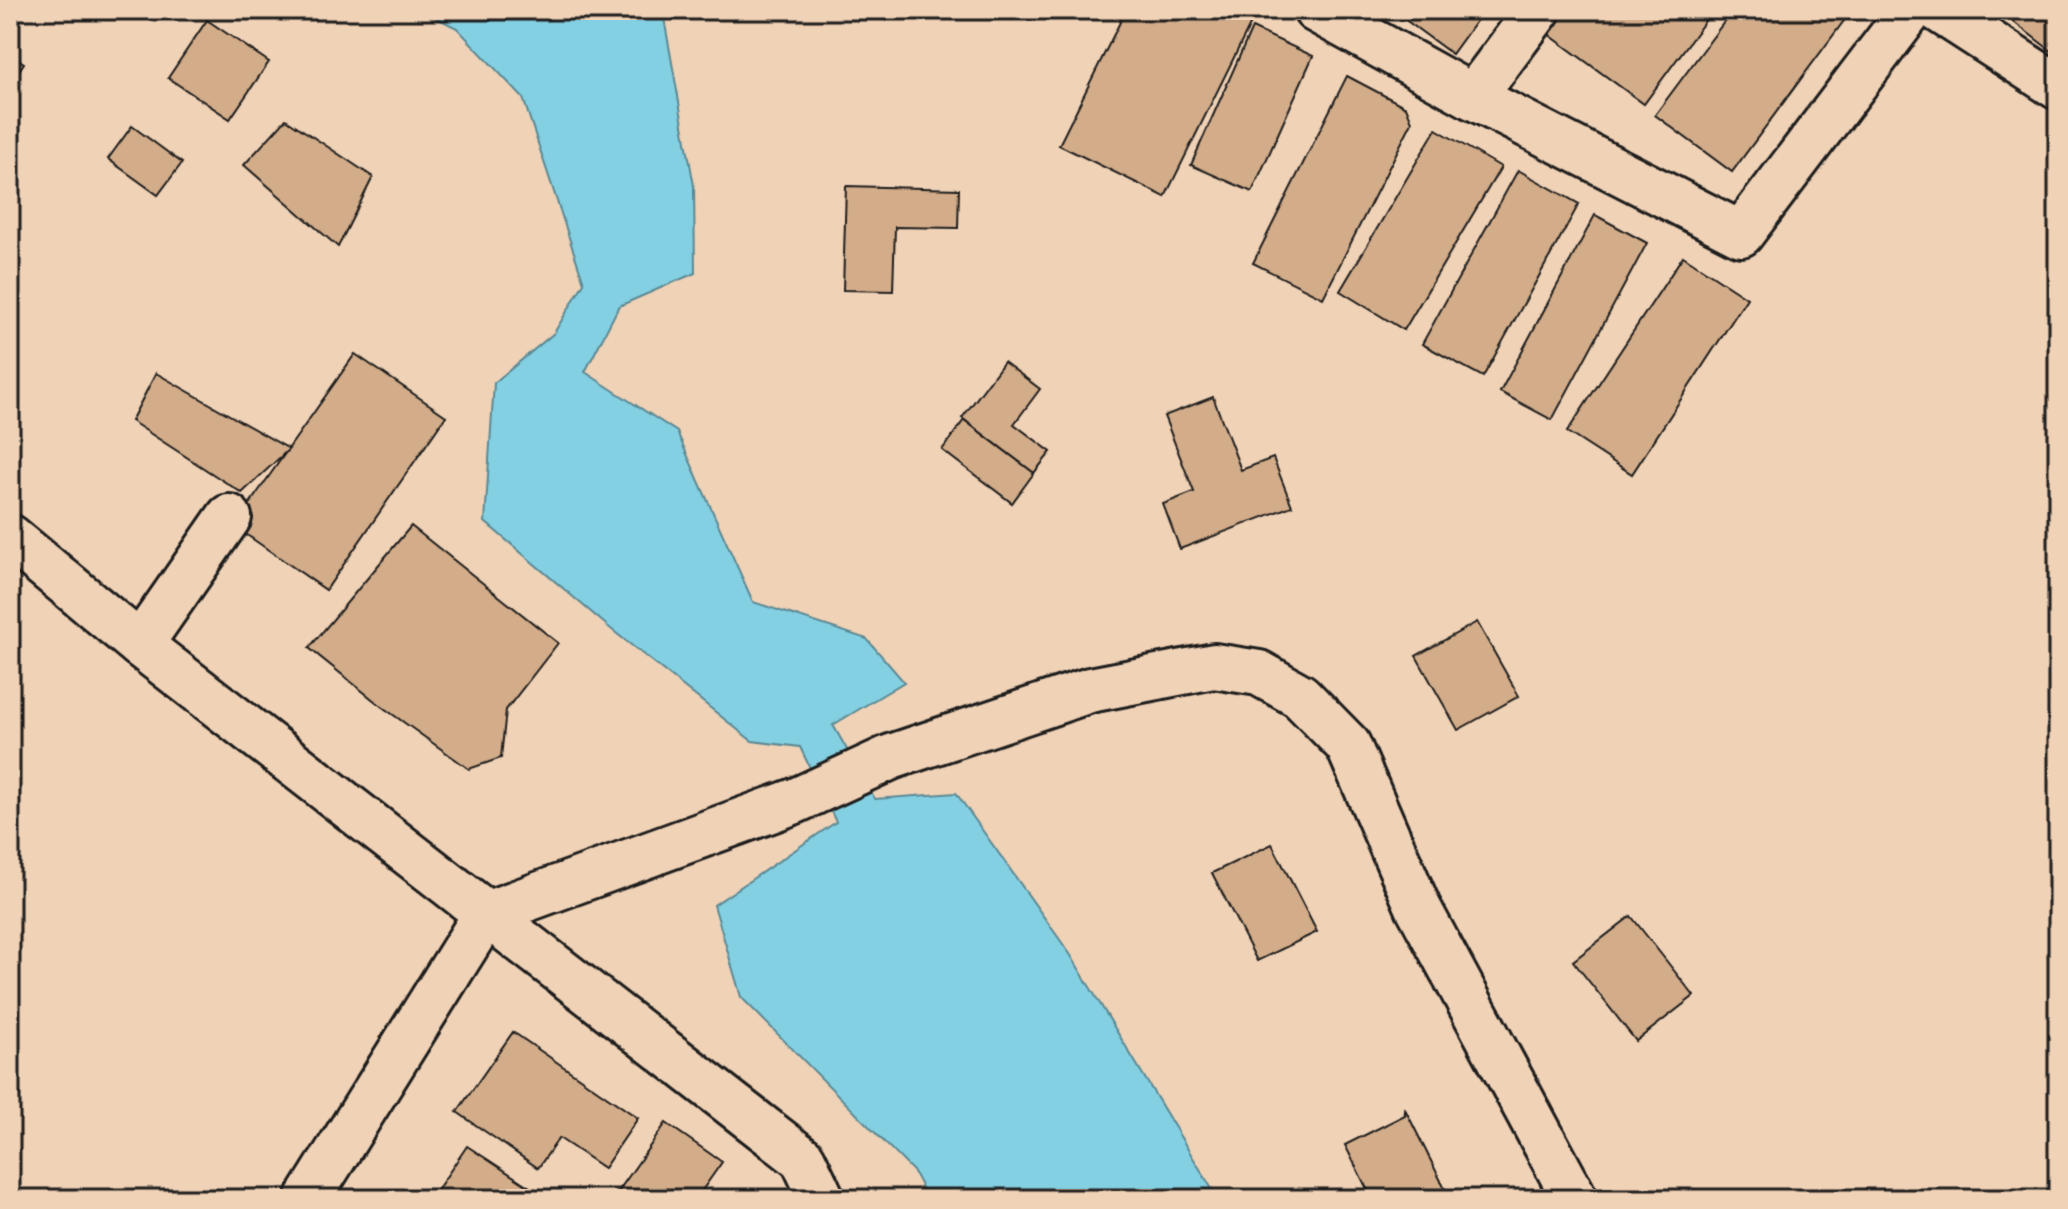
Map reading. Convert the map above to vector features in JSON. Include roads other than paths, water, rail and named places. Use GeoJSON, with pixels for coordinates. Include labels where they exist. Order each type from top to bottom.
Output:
{"type":"FeatureCollection","features":[{"type":"Feature","properties":{"kind":"street"},"geometry":{"type":"LineString","coordinates":[[1316,10],[1473,97],[1741,234],[1911,10]]}},
{"type":"Feature","properties":{"kind":"street"},"geometry":{"type":"LineString","coordinates":[[1473,97],[1538,10]]}},
{"type":"Feature","properties":{"kind":"street"},"geometry":{"type":"LineString","coordinates":[[1939,10],[2058,87]]}},
{"type":"Feature","properties":{"kind":"street"},"geometry":{"type":"LineString","coordinates":[[140,645],[229,517]]}},
{"type":"Feature","properties":{"kind":"street"},"geometry":{"type":"LineString","coordinates":[[10,537],[140,645],[803,1159],[822,1199]]}},
{"type":"Feature","properties":{"kind":"street"},"geometry":{"type":"LineString","coordinates":[[308,1199],[486,914],[795,801],[891,757],[1090,690],[1214,666],[1259,673],[1300,696],[1348,745],[1418,907],[1575,1199]]}},
{"type":"Feature","properties":{"kind":"water"},"geometry":{"type":"Polygon","coordinates":[[[421,10],[653,10],[664,18],[694,186],[695,273],[619,306],[585,372],[677,432],[753,602],[867,639],[904,682],[833,725],[875,799],[956,793],[1070,954],[1218,1199],[928,1199],[913,1171],[741,997],[714,905],[836,822],[800,747],[752,741],[611,629],[485,522],[494,383],[554,333],[584,283],[523,98],[457,28],[421,10]]]}}]}
